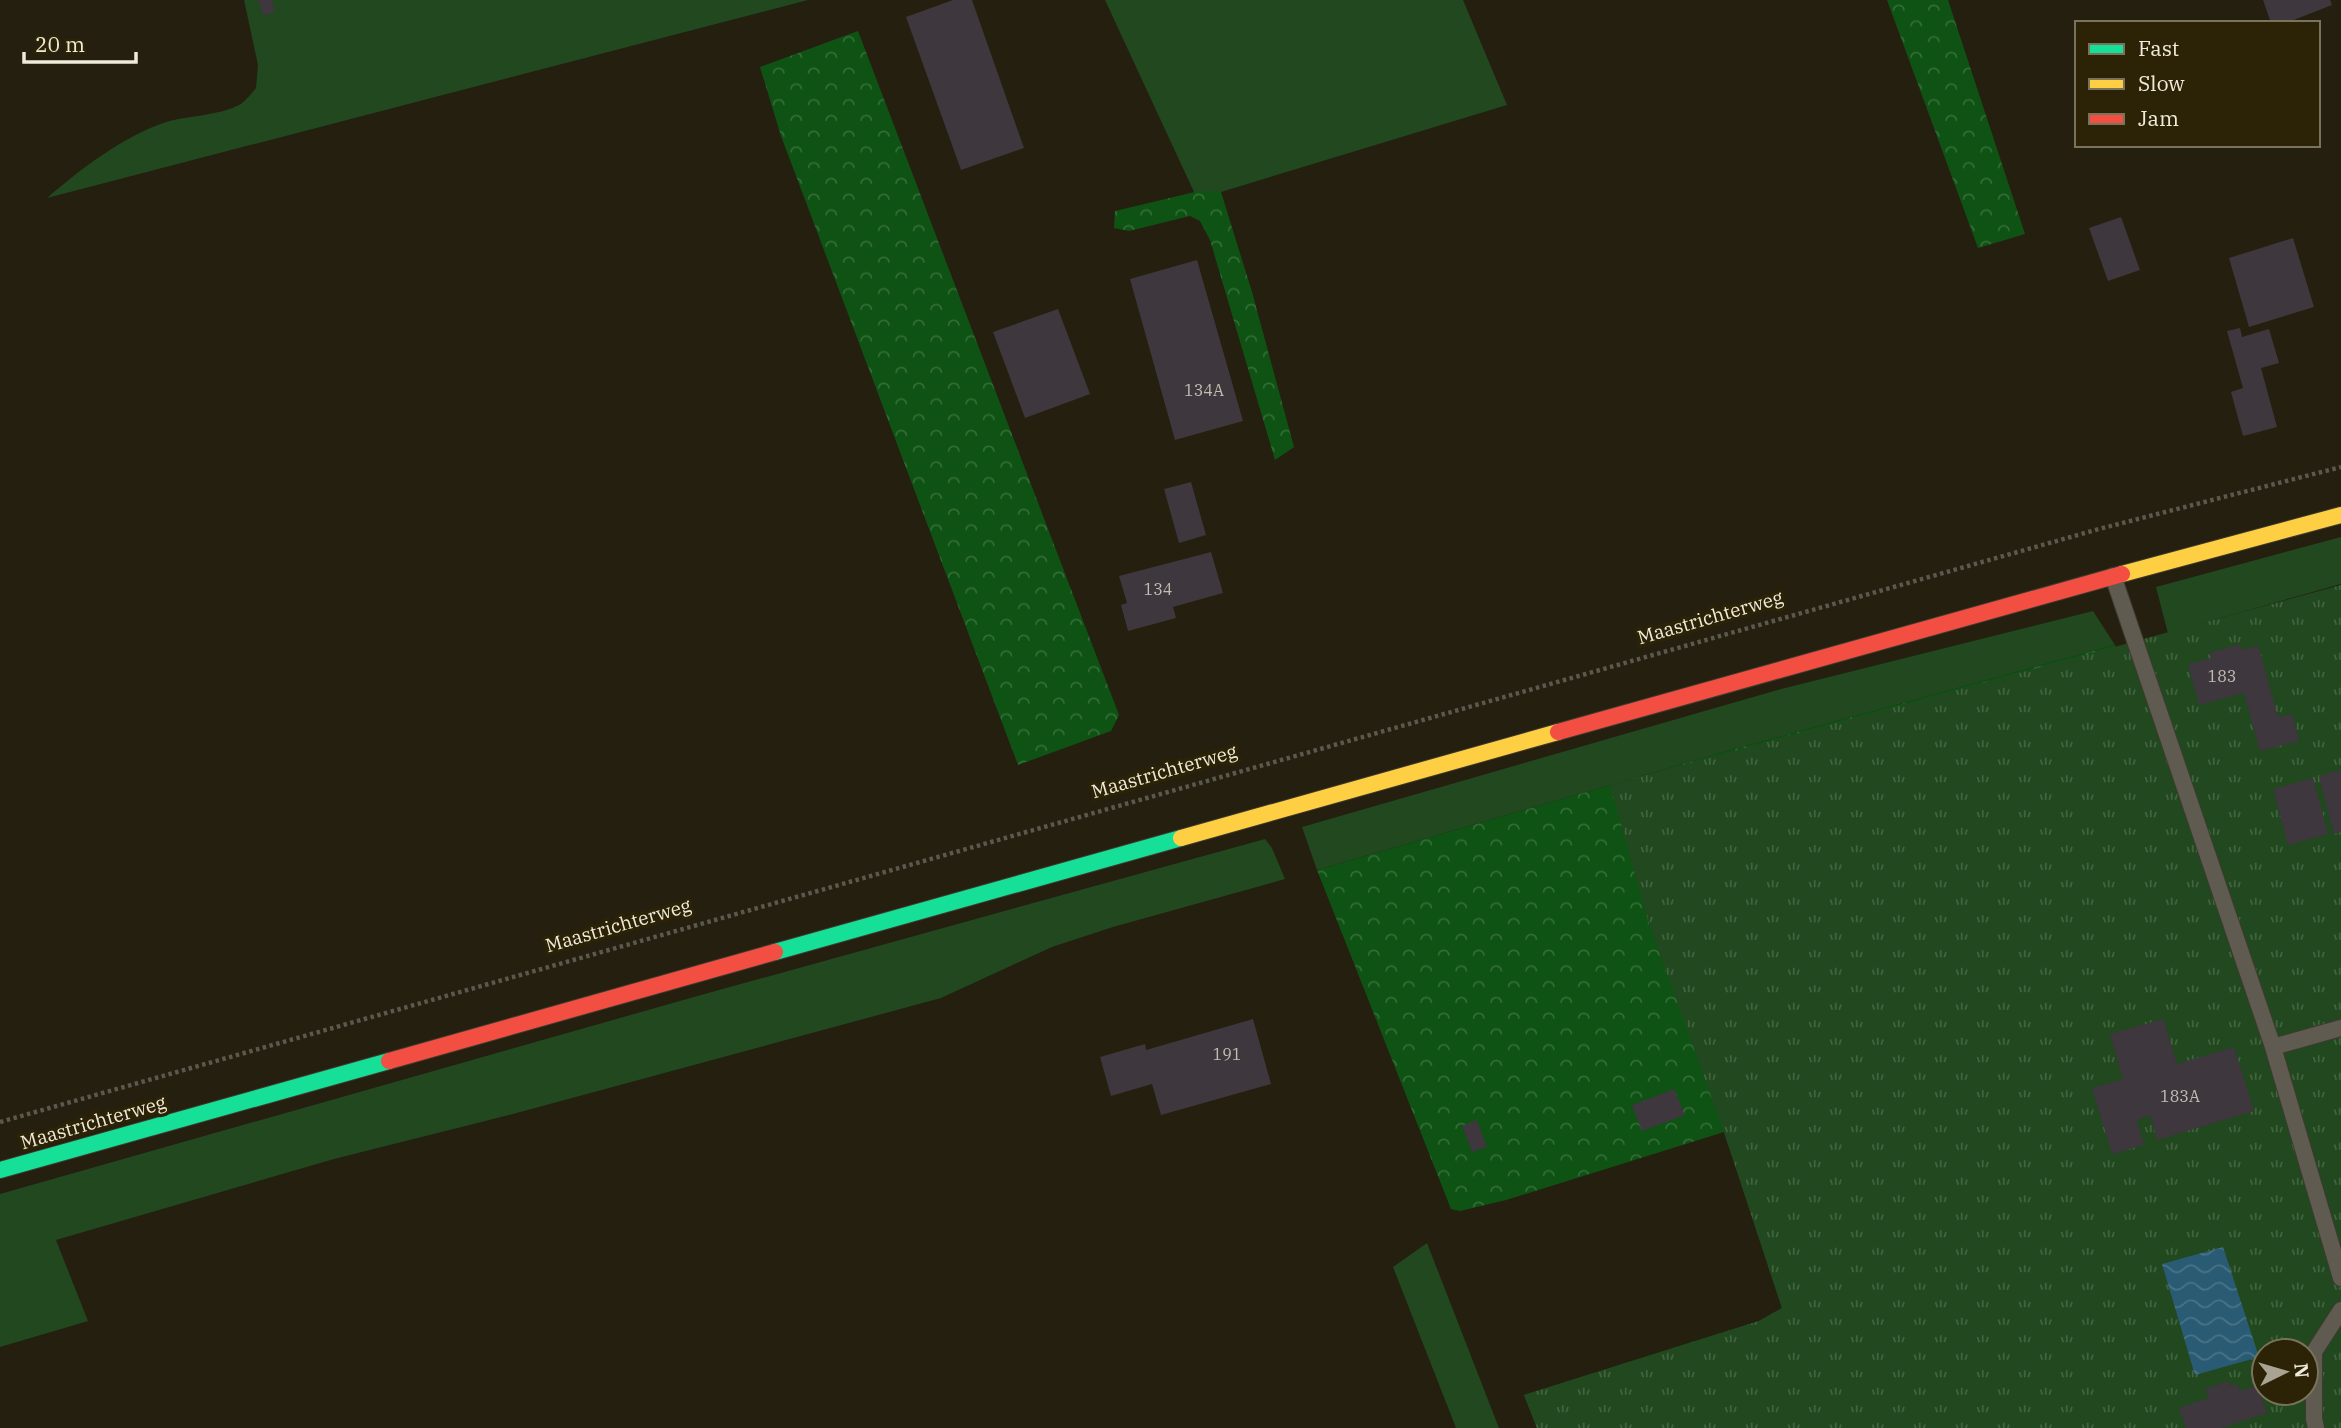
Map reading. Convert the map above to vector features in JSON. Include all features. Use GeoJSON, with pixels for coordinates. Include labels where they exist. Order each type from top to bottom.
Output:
{"type":"FeatureCollection","features":[{"type":"Feature","properties":{"kind":"main road","name":"Maastrichterweg"},"geometry":{"type":"LineString","coordinates":[[0,1170],[2113,576],[2341,515]]}},
{"type":"Feature","properties":{"kind":"lane"},"geometry":{"type":"LineString","coordinates":[[2113,576],[2273,1048],[2341,1278]]}},
{"type":"Feature","properties":{"kind":"lane"},"geometry":{"type":"LineString","coordinates":[[2273,1048],[2341,1028]]}},
{"type":"Feature","properties":{"kind":"lane"},"geometry":{"type":"LineString","coordinates":[[2316,1428],[2314,1352],[2341,1310]]}},
{"type":"Feature","properties":{"kind":"path","name":"Maastrichterweg"},"geometry":{"type":"LineString","coordinates":[[0,1122],[2099,529],[2341,467]]}},
{"type":"Feature","properties":{"kind":"green space"},"geometry":{"type":"Polygon","coordinates":[[[244,0],[808,0],[47,198],[88,165],[150,128],[166,122],[223,111],[245,101],[256,88],[258,65],[244,0]]]}},
{"type":"Feature","properties":{"kind":"green space"},"geometry":{"type":"Polygon","coordinates":[[[1105,0],[1463,0],[1507,105],[1221,192],[1194,192],[1105,0]]]}},
{"type":"Feature","properties":{"kind":"green space"},"geometry":{"type":"Polygon","coordinates":[[[1887,0],[1948,0],[2025,234],[1978,248],[1887,0]]]}},
{"type":"Feature","properties":{"kind":"green space"},"geometry":{"type":"Polygon","coordinates":[[[858,31],[1119,715],[1111,731],[1018,765],[781,136],[760,67],[858,31]]]}},
{"type":"Feature","properties":{"kind":"green space"},"geometry":{"type":"Polygon","coordinates":[[[1199,191],[1221,192],[1252,292],[1294,447],[1275,460],[1210,240],[1200,221],[1190,216],[1129,231],[1114,228],[1115,211],[1199,191]]]}},
{"type":"Feature","properties":{"kind":"green space"},"geometry":{"type":"Polygon","coordinates":[[[2341,537],[2341,584],[2196,625],[2173,653],[2156,587],[2341,537]]]}},
{"type":"Feature","properties":{"kind":"green space"},"geometry":{"type":"Polygon","coordinates":[[[2341,585],[2341,1428],[1537,1428],[1524,1395],[1759,1321],[1782,1308],[1724,1132],[1649,924],[1610,785],[2341,585]]]}},
{"type":"Feature","properties":{"kind":"green space"},"geometry":{"type":"Polygon","coordinates":[[[2093,611],[2115,645],[1735,749],[1317,870],[1302,827],[1781,689],[2093,611]]]}},
{"type":"Feature","properties":{"kind":"green space"},"geometry":{"type":"Polygon","coordinates":[[[2115,645],[2145,713],[1848,1329],[1537,1428],[1524,1395],[1759,1321],[1782,1308],[1724,1132],[1506,1200],[1460,1211],[1451,1209],[1317,870],[1735,749],[2115,645]]]}},
{"type":"Feature","properties":{"kind":"green space"},"geometry":{"type":"Polygon","coordinates":[[[1265,839],[1272,848],[1285,879],[1113,927],[1052,947],[941,998],[513,1114],[334,1159],[56,1240],[88,1321],[0,1347],[0,1194],[701,995],[1265,839]]]}},
{"type":"Feature","properties":{"kind":"green space"},"geometry":{"type":"Polygon","coordinates":[[[1427,1243],[1499,1428],[1456,1428],[1393,1267],[1427,1243]]]}},
{"type":"Feature","properties":{"kind":"water"},"geometry":{"type":"Polygon","coordinates":[[[2223,1247],[2252,1337],[2250,1337],[2250,1360],[2195,1375],[2162,1264],[2223,1247]]]}},
{"type":"Feature","properties":{"kind":"building"},"geometry":{"type":"Polygon","coordinates":[[[258,0],[272,0],[275,12],[263,15],[258,0]]]}},
{"type":"Feature","properties":{"kind":"building"},"geometry":{"type":"Polygon","coordinates":[[[953,0],[972,0],[1024,148],[961,170],[906,17],[953,0]]]}},
{"type":"Feature","properties":{"kind":"building"},"geometry":{"type":"Polygon","coordinates":[[[2263,0],[2330,0],[2332,5],[2291,21],[2270,21],[2263,0]]]}},
{"type":"Feature","properties":{"kind":"building"},"geometry":{"type":"Polygon","coordinates":[[[2121,217],[2140,270],[2108,281],[2089,228],[2121,217]]]}},
{"type":"Feature","properties":{"kind":"building"},"geometry":{"type":"Polygon","coordinates":[[[2293,238],[2314,307],[2249,327],[2229,258],[2293,238]]]}},
{"type":"Feature","properties":{"kind":"building"},"geometry":{"type":"Polygon","coordinates":[[[1197,260],[1243,421],[1175,440],[1130,279],[1197,260]]]}},
{"type":"Feature","properties":{"kind":"building"},"geometry":{"type":"Polygon","coordinates":[[[1058,309],[1090,394],[1025,418],[993,332],[1058,309]]]}},
{"type":"Feature","properties":{"kind":"building"},"geometry":{"type":"Polygon","coordinates":[[[2240,328],[2242,337],[2269,329],[2279,363],[2261,368],[2277,427],[2243,436],[2231,392],[2243,388],[2227,331],[2240,328]]]}},
{"type":"Feature","properties":{"kind":"building"},"geometry":{"type":"Polygon","coordinates":[[[1191,482],[1206,535],[1179,543],[1164,489],[1191,482]]]}},
{"type":"Feature","properties":{"kind":"building"},"geometry":{"type":"Polygon","coordinates":[[[1211,552],[1223,593],[1173,607],[1176,618],[1128,631],[1121,605],[1127,603],[1119,576],[1211,552]]]}},
{"type":"Feature","properties":{"kind":"building"},"geometry":{"type":"Polygon","coordinates":[[[2240,644],[2242,650],[2258,645],[2278,717],[2292,714],[2299,741],[2260,751],[2244,693],[2199,705],[2188,664],[2211,658],[2209,653],[2240,644]]]}},
{"type":"Feature","properties":{"kind":"building"},"geometry":{"type":"Polygon","coordinates":[[[2341,770],[2341,832],[2334,834],[2319,776],[2341,770]]]}},
{"type":"Feature","properties":{"kind":"building"},"geometry":{"type":"Polygon","coordinates":[[[2313,778],[2328,834],[2288,845],[2273,789],[2313,778]]]}},
{"type":"Feature","properties":{"kind":"building"},"geometry":{"type":"Polygon","coordinates":[[[1253,1019],[1271,1084],[1161,1115],[1152,1084],[1111,1096],[1100,1057],[1145,1044],[1146,1050],[1253,1019]]]}},
{"type":"Feature","properties":{"kind":"building"},"geometry":{"type":"Polygon","coordinates":[[[2163,1019],[2177,1064],[2234,1047],[2254,1111],[2157,1140],[2150,1115],[2137,1120],[2144,1145],[2112,1154],[2092,1088],[2123,1079],[2110,1034],[2163,1019]]]}},
{"type":"Feature","properties":{"kind":"building"},"geometry":{"type":"Polygon","coordinates":[[[1674,1089],[1685,1115],[1642,1131],[1632,1105],[1674,1089]]]}},
{"type":"Feature","properties":{"kind":"building"},"geometry":{"type":"Polygon","coordinates":[[[1477,1120],[1487,1147],[1472,1152],[1462,1126],[1477,1120]]]}},
{"type":"Feature","properties":{"kind":"building"},"geometry":{"type":"Polygon","coordinates":[[[2228,1381],[2230,1386],[2237,1384],[2240,1391],[2250,1387],[2250,1407],[2265,1407],[2267,1413],[2222,1428],[2186,1428],[2179,1408],[2209,1398],[2205,1389],[2228,1381]]]}},
{"type":"Feature","properties":{"kind":"traffic: fast"},"geometry":{"type":"LineString","coordinates":[[775,952],[1181,838]]}},
{"type":"Feature","properties":{"kind":"traffic: fast"},"geometry":{"type":"LineString","coordinates":[[0,1170],[389,1061]]}},
{"type":"Feature","properties":{"kind":"traffic: slow"},"geometry":{"type":"LineString","coordinates":[[2122,574],[2341,515]]}},
{"type":"Feature","properties":{"kind":"traffic: slow"},"geometry":{"type":"LineString","coordinates":[[1181,838],[1558,732]]}},
{"type":"Feature","properties":{"kind":"traffic: jam"},"geometry":{"type":"LineString","coordinates":[[1558,732],[2122,574]]}},
{"type":"Feature","properties":{"kind":"traffic: jam"},"geometry":{"type":"LineString","coordinates":[[389,1061],[775,952]]}}]}
